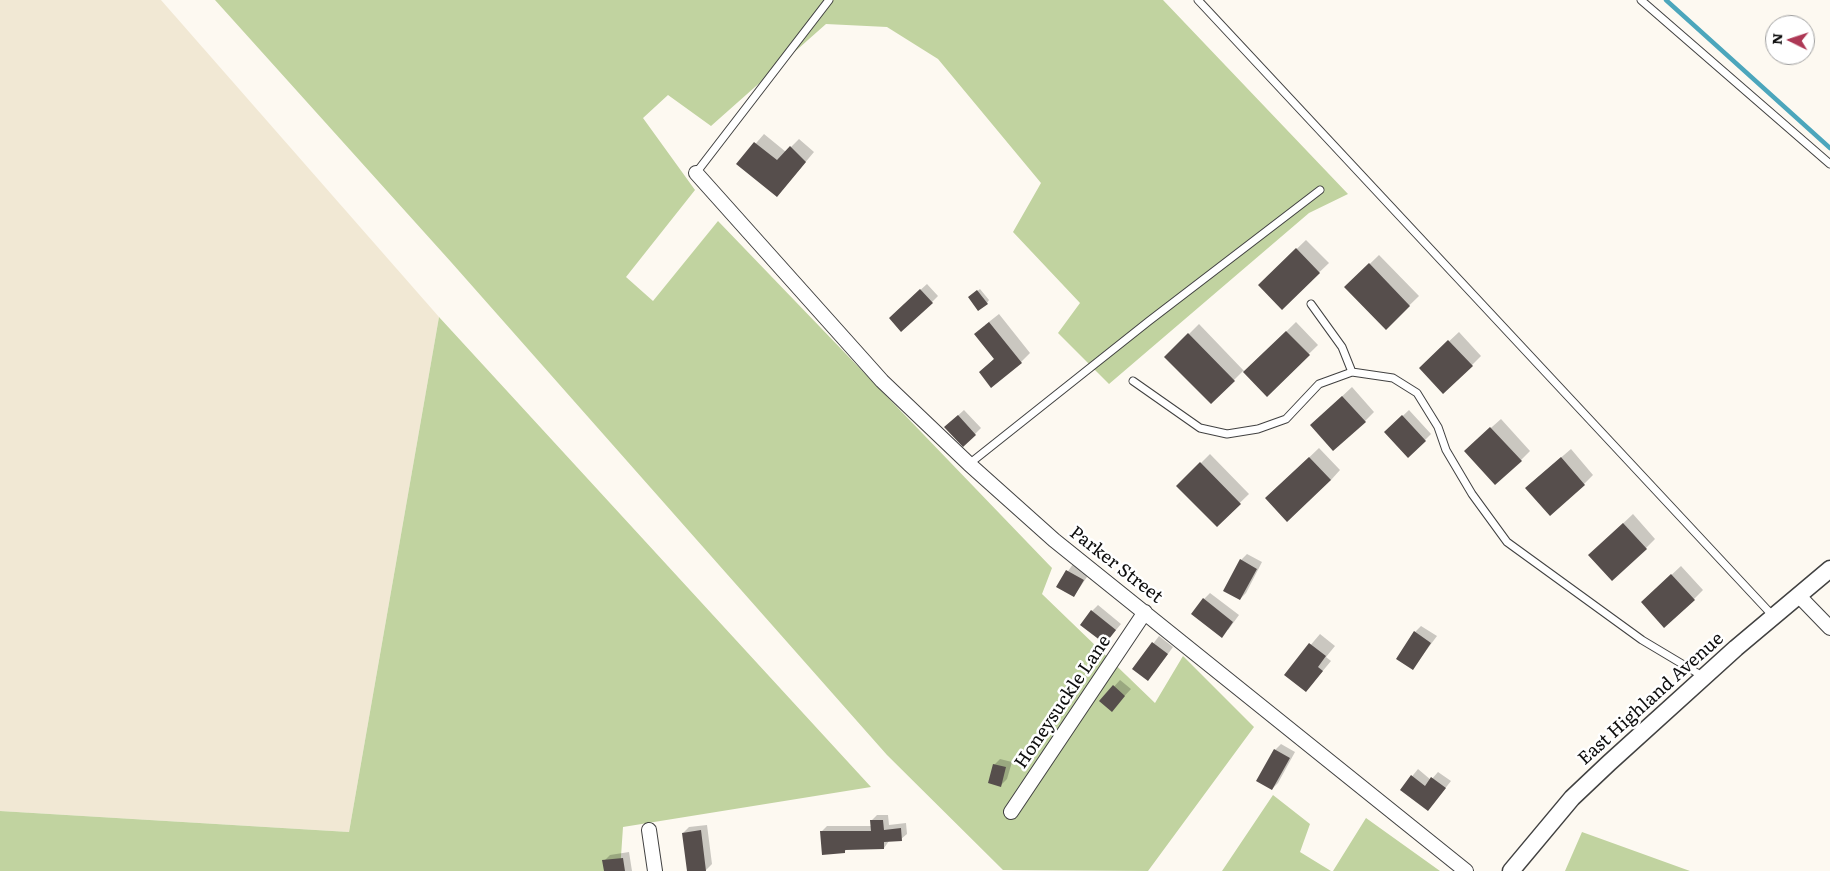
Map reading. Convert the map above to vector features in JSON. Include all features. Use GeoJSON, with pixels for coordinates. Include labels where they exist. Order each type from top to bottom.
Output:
{"type":"FeatureCollection","features":[{"type":"Feature","properties":{"kind":"street","name":"Parker Street"},"geometry":{"type":"LineString","coordinates":[[696,173],[882,381],[969,464],[1054,540],[1466,871]]}},
{"type":"Feature","properties":{"kind":"street","name":"East Highland Avenue"},"geometry":{"type":"LineString","coordinates":[[1511,871],[1572,798],[1704,678],[1830,569]]}},
{"type":"Feature","properties":{"kind":"street"},"geometry":{"type":"LineString","coordinates":[[1799,596],[1830,628]]}},
{"type":"Feature","properties":{"kind":"street","name":"Honeysuckle Lane"},"geometry":{"type":"LineString","coordinates":[[1011,812],[1145,612]]}},
{"type":"Feature","properties":{"kind":"street"},"geometry":{"type":"LineString","coordinates":[[649,830],[655,871]]}},
{"type":"Feature","properties":{"kind":"lane"},"geometry":{"type":"LineString","coordinates":[[696,173],[829,0]]}},
{"type":"Feature","properties":{"kind":"lane"},"geometry":{"type":"LineString","coordinates":[[1198,0],[1774,617]]}},
{"type":"Feature","properties":{"kind":"lane"},"geometry":{"type":"LineString","coordinates":[[1640,0],[1830,164]]}},
{"type":"Feature","properties":{"kind":"lane"},"geometry":{"type":"LineString","coordinates":[[969,464],[1149,321],[1320,190]]}},
{"type":"Feature","properties":{"kind":"lane"},"geometry":{"type":"LineString","coordinates":[[1311,304],[1342,347],[1352,372]]}},
{"type":"Feature","properties":{"kind":"lane"},"geometry":{"type":"LineString","coordinates":[[1133,381],[1200,428],[1227,434],[1258,429],[1286,420],[1319,384],[1352,372],[1393,378],[1417,393],[1438,427],[1446,450],[1472,494],[1507,542],[1642,640],[1704,678]]}},
{"type":"Feature","properties":{"kind":"shaded area"},"geometry":{"type":"Polygon","coordinates":[[[0,0],[161,0],[439,317],[349,832],[0,811],[0,0]]]}},
{"type":"Feature","properties":{"kind":"green space"},"geometry":{"type":"Polygon","coordinates":[[[215,0],[1163,0],[1348,194],[1309,213],[1109,384],[1058,333],[1080,303],[1013,232],[1041,183],[938,59],[887,27],[826,24],[711,126],[668,95],[643,118],[695,190],[626,277],[653,301],[718,221],[1052,568],[1042,594],[1155,703],[1183,656],[1254,727],[1148,871],[1003,870],[887,755],[451,262],[215,0]]]}},
{"type":"Feature","properties":{"kind":"green space"},"geometry":{"type":"Polygon","coordinates":[[[439,317],[871,787],[623,827],[620,871],[0,871],[0,811],[349,832],[439,317]]]}},
{"type":"Feature","properties":{"kind":"green space"},"geometry":{"type":"Polygon","coordinates":[[[1273,795],[1310,824],[1300,852],[1331,871],[1222,871],[1273,795]]]}},
{"type":"Feature","properties":{"kind":"green space"},"geometry":{"type":"Polygon","coordinates":[[[1366,818],[1440,871],[1333,871],[1366,818]]]}},
{"type":"Feature","properties":{"kind":"green space"},"geometry":{"type":"Polygon","coordinates":[[[1582,832],[1690,871],[1565,871],[1582,832]]]}},
{"type":"Feature","properties":{"kind":"building"},"geometry":{"type":"Polygon","coordinates":[[[754,142],[777,160],[790,146],[806,162],[777,197],[736,164],[754,142]]]}},
{"type":"Feature","properties":{"kind":"building"},"geometry":{"type":"Polygon","coordinates":[[[1296,248],[1320,273],[1282,310],[1258,285],[1296,248]]]}},
{"type":"Feature","properties":{"kind":"building"},"geometry":{"type":"Polygon","coordinates":[[[1369,263],[1410,306],[1386,330],[1344,287],[1369,263]]]}},
{"type":"Feature","properties":{"kind":"building"},"geometry":{"type":"Polygon","coordinates":[[[920,289],[933,303],[901,332],[889,318],[920,289]]]}},
{"type":"Feature","properties":{"kind":"building"},"geometry":{"type":"Polygon","coordinates":[[[977,290],[988,304],[978,311],[968,297],[977,290]]]}},
{"type":"Feature","properties":{"kind":"building"},"geometry":{"type":"Polygon","coordinates":[[[989,322],[1022,363],[991,388],[979,372],[994,359],[974,334],[989,322]]]}},
{"type":"Feature","properties":{"kind":"building"},"geometry":{"type":"Polygon","coordinates":[[[1286,331],[1310,355],[1267,397],[1243,372],[1286,331]]]}},
{"type":"Feature","properties":{"kind":"building"},"geometry":{"type":"Polygon","coordinates":[[[1188,333],[1235,381],[1211,404],[1164,357],[1188,333]]]}},
{"type":"Feature","properties":{"kind":"building"},"geometry":{"type":"Polygon","coordinates":[[[1448,340],[1473,366],[1443,394],[1419,368],[1448,340]]]}},
{"type":"Feature","properties":{"kind":"building"},"geometry":{"type":"Polygon","coordinates":[[[1342,396],[1366,422],[1333,451],[1310,425],[1342,396]]]}},
{"type":"Feature","properties":{"kind":"building"},"geometry":{"type":"Polygon","coordinates":[[[958,415],[976,435],[963,447],[944,427],[958,415]]]}},
{"type":"Feature","properties":{"kind":"building"},"geometry":{"type":"Polygon","coordinates":[[[1402,415],[1426,441],[1408,458],[1384,432],[1402,415]]]}},
{"type":"Feature","properties":{"kind":"building"},"geometry":{"type":"Polygon","coordinates":[[[1490,427],[1522,461],[1495,485],[1464,451],[1490,427]]]}},
{"type":"Feature","properties":{"kind":"building"},"geometry":{"type":"Polygon","coordinates":[[[1309,457],[1331,480],[1287,522],[1265,498],[1309,457]]]}},
{"type":"Feature","properties":{"kind":"building"},"geometry":{"type":"Polygon","coordinates":[[[1561,457],[1585,485],[1550,516],[1525,488],[1561,457]]]}},
{"type":"Feature","properties":{"kind":"building"},"geometry":{"type":"Polygon","coordinates":[[[1200,462],[1241,504],[1217,527],[1176,486],[1200,462]]]}},
{"type":"Feature","properties":{"kind":"building"},"geometry":{"type":"Polygon","coordinates":[[[1623,523],[1647,549],[1612,581],[1588,555],[1623,523]]]}},
{"type":"Feature","properties":{"kind":"building"},"geometry":{"type":"Polygon","coordinates":[[[1240,559],[1257,569],[1240,600],[1223,591],[1240,559]]]}},
{"type":"Feature","properties":{"kind":"building"},"geometry":{"type":"Polygon","coordinates":[[[1066,570],[1084,580],[1074,597],[1056,587],[1066,570]]]}},
{"type":"Feature","properties":{"kind":"building"},"geometry":{"type":"Polygon","coordinates":[[[1671,574],[1695,600],[1664,628],[1641,602],[1671,574]]]}},
{"type":"Feature","properties":{"kind":"building"},"geometry":{"type":"Polygon","coordinates":[[[1203,598],[1233,622],[1222,638],[1191,614],[1203,598]]]}},
{"type":"Feature","properties":{"kind":"building"},"geometry":{"type":"Polygon","coordinates":[[[1091,610],[1116,630],[1105,644],[1080,625],[1091,610]]]}},
{"type":"Feature","properties":{"kind":"building"},"geometry":{"type":"Polygon","coordinates":[[[1414,631],[1431,643],[1413,670],[1396,659],[1414,631]]]}},
{"type":"Feature","properties":{"kind":"building"},"geometry":{"type":"Polygon","coordinates":[[[1152,642],[1168,654],[1148,681],[1132,669],[1152,642]]]}},
{"type":"Feature","properties":{"kind":"building"},"geometry":{"type":"Polygon","coordinates":[[[1309,643],[1326,656],[1318,667],[1323,671],[1306,692],[1284,675],[1309,643]]]}},
{"type":"Feature","properties":{"kind":"building"},"geometry":{"type":"Polygon","coordinates":[[[1113,685],[1125,696],[1112,712],[1099,701],[1113,685]]]}},
{"type":"Feature","properties":{"kind":"building"},"geometry":{"type":"Polygon","coordinates":[[[1274,749],[1290,758],[1272,790],[1256,781],[1274,749]]]}},
{"type":"Feature","properties":{"kind":"building"},"geometry":{"type":"Polygon","coordinates":[[[993,764],[1006,767],[1001,787],[988,783],[993,764]]]}},
{"type":"Feature","properties":{"kind":"building"},"geometry":{"type":"Polygon","coordinates":[[[1411,775],[1425,786],[1431,777],[1446,788],[1428,811],[1400,790],[1411,775]]]}},
{"type":"Feature","properties":{"kind":"building"},"geometry":{"type":"Polygon","coordinates":[[[870,820],[883,820],[884,830],[901,828],[902,841],[884,842],[884,849],[845,850],[845,853],[822,855],[820,831],[871,831],[870,820]]]}},
{"type":"Feature","properties":{"kind":"building"},"geometry":{"type":"Polygon","coordinates":[[[701,830],[706,871],[687,871],[682,833],[701,830]]]}},
{"type":"Feature","properties":{"kind":"building"},"geometry":{"type":"Polygon","coordinates":[[[623,858],[625,871],[604,871],[602,860],[623,858]]]}},
{"type":"Feature","properties":{"kind":"waterway"},"geometry":{"type":"LineString","coordinates":[[1666,0],[1830,148]]}}]}
